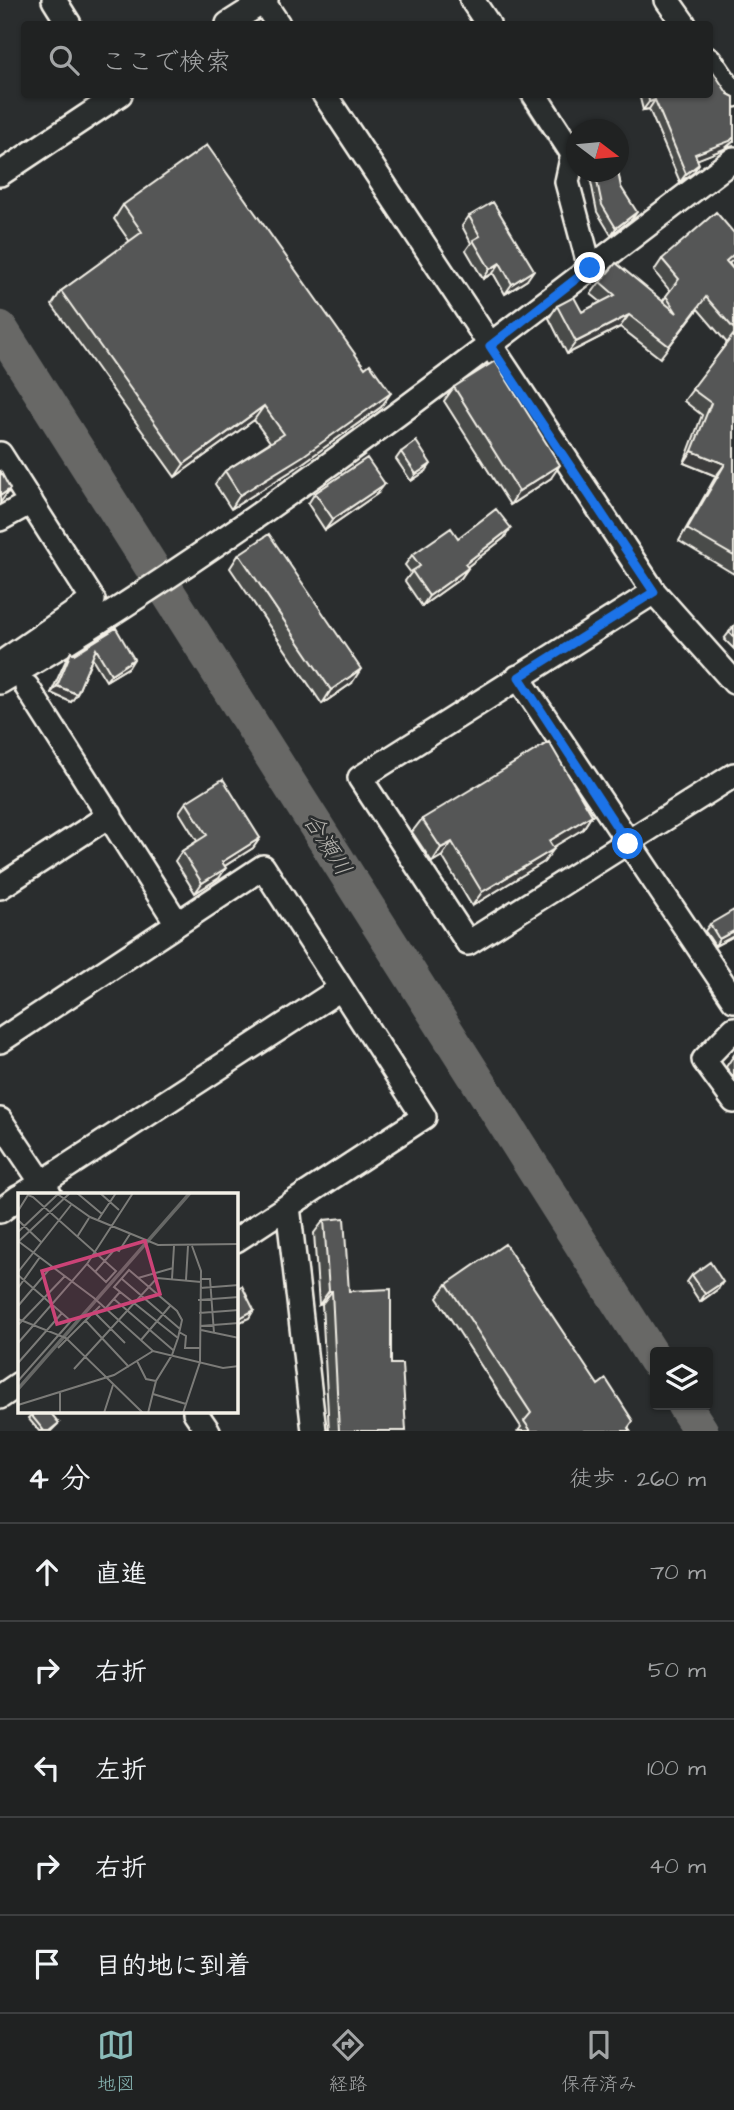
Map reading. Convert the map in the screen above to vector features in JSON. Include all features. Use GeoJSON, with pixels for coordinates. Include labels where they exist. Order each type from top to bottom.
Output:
{"type":"FeatureCollection","features":[{"type":"Feature","properties":{"kind":"street"},"geometry":{"type":"LineString","coordinates":[[54,0],[67,21]]}},
{"type":"Feature","properties":{"kind":"street"},"geometry":{"type":"LineString","coordinates":[[472,0],[486,21]]}},
{"type":"Feature","properties":{"kind":"street"},"geometry":{"type":"LineString","coordinates":[[667,0],[682,21]]}},
{"type":"Feature","properties":{"kind":"street"},"geometry":{"type":"LineString","coordinates":[[233,21],[264,1],[276,21]]}},
{"type":"Feature","properties":{"kind":"street"},"geometry":{"type":"LineString","coordinates":[[713,66],[734,95]]}},
{"type":"Feature","properties":{"kind":"street"},"geometry":{"type":"LineString","coordinates":[[0,174],[113,98]]}},
{"type":"Feature","properties":{"kind":"street"},"geometry":{"type":"LineString","coordinates":[[327,98],[654,592],[734,682]]}},
{"type":"Feature","properties":{"kind":"street"},"geometry":{"type":"LineString","coordinates":[[537,98],[573,154],[567,182],[590,268]]}},
{"type":"Feature","properties":{"kind":"street"},"geometry":{"type":"LineString","coordinates":[[0,682],[191,562],[490,346],[734,159]]}},
{"type":"Feature","properties":{"kind":"street"},"geometry":{"type":"LineString","coordinates":[[0,454],[93,600],[0,664]]}},
{"type":"Feature","properties":{"kind":"street"},"geometry":{"type":"LineString","coordinates":[[0,519],[31,502]]}},
{"type":"Feature","properties":{"kind":"street"},"geometry":{"type":"LineString","coordinates":[[654,592],[360,778],[468,943],[734,775]]}},
{"type":"Feature","properties":{"kind":"street"},"geometry":{"type":"LineString","coordinates":[[519,677],[734,1000]]}},
{"type":"Feature","properties":{"kind":"street"},"geometry":{"type":"LineString","coordinates":[[27,687],[177,923]]}},
{"type":"Feature","properties":{"kind":"street"},"geometry":{"type":"LineString","coordinates":[[0,887],[110,815]]}},
{"type":"Feature","properties":{"kind":"street"},"geometry":{"type":"LineString","coordinates":[[0,1041],[263,867],[424,1117],[238,1239]]}},
{"type":"Feature","properties":{"kind":"street"},"geometry":{"type":"LineString","coordinates":[[0,1120],[34,1192],[340,989]]}},
{"type":"Feature","properties":{"kind":"street"},"geometry":{"type":"LineString","coordinates":[[734,1029],[704,1060],[734,1101]]}},
{"type":"Feature","properties":{"kind":"street"},"geometry":{"type":"LineString","coordinates":[[0,1211],[18,1201]]}},
{"type":"Feature","properties":{"kind":"street"},"geometry":{"type":"LineString","coordinates":[[288,1206],[314,1431]]}},
{"type":"Feature","properties":{"kind":"street"},"geometry":{"type":"LineString","coordinates":[[0,1396],[18,1385]]}},
{"type":"Feature","properties":{"kind":"street"},"geometry":{"type":"LineString","coordinates":[[196,1414],[208,1431]]}},
{"type":"Feature","properties":{"kind":"building"},"geometry":{"type":"Polygon","coordinates":[[[713,72],[728,94],[734,97],[734,137],[695,154],[699,164],[686,174],[655,100],[649,102],[648,98],[713,98],[713,72]]]}},
{"type":"Feature","properties":{"kind":"building"},"geometry":{"type":"Polygon","coordinates":[[[207,145],[365,368],[370,364],[391,393],[303,456],[240,495],[225,471],[284,434],[264,406],[184,464],[61,291],[142,232],[123,205],[207,145]]]}},
{"type":"Feature","properties":{"kind":"building"},"geometry":{"type":"Polygon","coordinates":[[[597,182],[620,182],[637,212],[616,228],[602,205],[597,182]]]}},
{"type":"Feature","properties":{"kind":"building"},"geometry":{"type":"Polygon","coordinates":[[[493,202],[534,270],[512,284],[500,263],[490,269],[473,240],[480,236],[469,216],[493,202]]]}},
{"type":"Feature","properties":{"kind":"building"},"geometry":{"type":"Polygon","coordinates":[[[716,212],[734,233],[734,254],[726,261],[734,270],[734,329],[706,297],[669,346],[629,315],[576,342],[557,306],[574,297],[582,312],[615,295],[600,282],[616,263],[677,313],[666,296],[679,279],[662,259],[716,212]]]}},
{"type":"Feature","properties":{"kind":"building"},"geometry":{"type":"Polygon","coordinates":[[[734,334],[734,556],[687,529],[725,464],[692,451],[711,403],[692,389],[734,334]]]}},
{"type":"Feature","properties":{"kind":"building"},"geometry":{"type":"Polygon","coordinates":[[[495,361],[560,465],[519,491],[454,387],[495,361]]]}},
{"type":"Feature","properties":{"kind":"building"},"geometry":{"type":"Polygon","coordinates":[[[416,441],[431,464],[416,474],[401,452],[416,441]]]}},
{"type":"Feature","properties":{"kind":"building"},"geometry":{"type":"Polygon","coordinates":[[[367,458],[385,484],[333,519],[315,493],[367,458]]]}},
{"type":"Feature","properties":{"kind":"building"},"geometry":{"type":"Polygon","coordinates":[[[0,470],[10,489],[0,496],[0,470]]]}},
{"type":"Feature","properties":{"kind":"building"},"geometry":{"type":"Polygon","coordinates":[[[496,509],[511,528],[465,564],[468,568],[429,596],[412,571],[420,566],[412,555],[451,528],[458,538],[496,509]]]}},
{"type":"Feature","properties":{"kind":"building"},"geometry":{"type":"Polygon","coordinates":[[[269,534],[361,669],[331,690],[239,554],[269,534]]]}},
{"type":"Feature","properties":{"kind":"building"},"geometry":{"type":"Polygon","coordinates":[[[116,628],[134,659],[111,674],[96,649],[77,694],[57,686],[71,652],[74,654],[116,628]]]}},
{"type":"Feature","properties":{"kind":"building"},"geometry":{"type":"Polygon","coordinates":[[[549,742],[592,815],[549,841],[554,849],[482,892],[452,842],[441,848],[422,819],[549,742]]]}},
{"type":"Feature","properties":{"kind":"building"},"geometry":{"type":"Polygon","coordinates":[[[223,779],[260,838],[222,862],[226,868],[202,883],[182,851],[207,835],[186,802],[223,779]]]}},
{"type":"Feature","properties":{"kind":"building"},"geometry":{"type":"Polygon","coordinates":[[[734,910],[734,931],[719,939],[710,924],[734,910]]]}},
{"type":"Feature","properties":{"kind":"building"},"geometry":{"type":"Polygon","coordinates":[[[344,1218],[349,1291],[391,1289],[391,1364],[402,1364],[406,1431],[339,1431],[332,1291],[329,1291],[324,1220],[344,1218]]]}},
{"type":"Feature","properties":{"kind":"building"},"geometry":{"type":"Polygon","coordinates":[[[505,1244],[598,1385],[606,1379],[633,1421],[628,1428],[630,1431],[531,1431],[524,1421],[531,1413],[447,1284],[505,1244]]]}},
{"type":"Feature","properties":{"kind":"building"},"geometry":{"type":"Polygon","coordinates":[[[710,1262],[723,1282],[705,1294],[692,1275],[710,1262]]]}},
{"type":"Feature","properties":{"kind":"building"},"geometry":{"type":"Polygon","coordinates":[[[242,1286],[254,1310],[238,1319],[238,1287],[242,1286]]]}},
{"type":"Feature","properties":{"kind":"building"},"geometry":{"type":"Polygon","coordinates":[[[52,1414],[59,1423],[49,1431],[44,1431],[31,1415],[52,1414]]]}},
{"type":"Feature","properties":{"kind":"waterway"},"geometry":{"type":"LineString","coordinates":[[523,98],[558,153]]}},
{"type":"Feature","properties":{"kind":"waterway","name":"合瀬川"},"geometry":{"type":"LineString","coordinates":[[0,328],[650,1352]]}},
{"type":"Feature","properties":{"kind":"waterway","name":"合瀬川"},"geometry":{"type":"LineString","coordinates":[[687,1410],[701,1431]]}},
{"type":"Feature","properties":{"kind":"route"},"geometry":{"type":"LineString","coordinates":[[590,268],[490,346],[654,592],[519,677],[628,844]]}}]}
